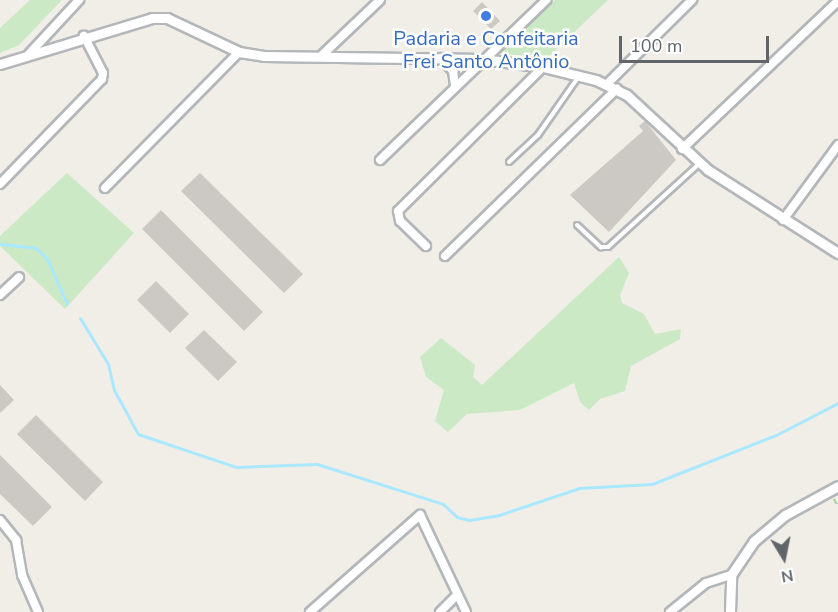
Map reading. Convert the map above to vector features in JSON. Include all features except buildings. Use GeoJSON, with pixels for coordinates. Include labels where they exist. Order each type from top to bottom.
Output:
{"type":"FeatureCollection","features":[{"type":"Feature","properties":{"kind":"street"},"geometry":{"type":"LineString","coordinates":[[29,54],[80,0]]}},
{"type":"Feature","properties":{"kind":"street"},"geometry":{"type":"LineString","coordinates":[[321,56],[380,0]]}},
{"type":"Feature","properties":{"kind":"street"},"geometry":{"type":"LineString","coordinates":[[380,160],[546,0]]}},
{"type":"Feature","properties":{"kind":"street"},"geometry":{"type":"LineString","coordinates":[[606,84],[692,0]]}},
{"type":"Feature","properties":{"kind":"street"},"geometry":{"type":"LineString","coordinates":[[682,149],[838,1]]}},
{"type":"Feature","properties":{"kind":"street"},"geometry":{"type":"LineString","coordinates":[[0,64],[119,24],[167,18],[239,52],[483,59],[543,67],[580,76],[617,89],[699,164],[783,220],[838,253]]}},
{"type":"Feature","properties":{"kind":"street"},"geometry":{"type":"LineString","coordinates":[[0,184],[102,79],[103,73],[84,36]]}},
{"type":"Feature","properties":{"kind":"street"},"geometry":{"type":"LineString","coordinates":[[105,188],[239,52]]}},
{"type":"Feature","properties":{"kind":"street"},"geometry":{"type":"LineString","coordinates":[[441,58],[453,71],[455,86]]}},
{"type":"Feature","properties":{"kind":"street"},"geometry":{"type":"LineString","coordinates":[[426,246],[400,221],[398,211],[543,67]]}},
{"type":"Feature","properties":{"kind":"street"},"geometry":{"type":"LineString","coordinates":[[445,256],[617,89]]}},
{"type":"Feature","properties":{"kind":"street"},"geometry":{"type":"LineString","coordinates":[[783,220],[838,145]]}},
{"type":"Feature","properties":{"kind":"street"},"geometry":{"type":"LineString","coordinates":[[0,295],[19,277]]}},
{"type":"Feature","properties":{"kind":"street"},"geometry":{"type":"LineString","coordinates":[[730,612],[731,575],[763,532],[838,486]]}},
{"type":"Feature","properties":{"kind":"street"},"geometry":{"type":"LineString","coordinates":[[310,612],[420,515],[466,612]]}},
{"type":"Feature","properties":{"kind":"street"},"geometry":{"type":"LineString","coordinates":[[0,520],[14,535],[25,583],[38,612]]}},
{"type":"Feature","properties":{"kind":"street"},"geometry":{"type":"LineString","coordinates":[[670,612],[705,583],[731,575]]}},
{"type":"Feature","properties":{"kind":"street"},"geometry":{"type":"LineString","coordinates":[[440,612],[457,595]]}},
{"type":"Feature","properties":{"kind":"lane"},"geometry":{"type":"LineString","coordinates":[[509,162],[538,135],[580,76]]}},
{"type":"Feature","properties":{"kind":"lane"},"geometry":{"type":"LineString","coordinates":[[577,225],[601,247],[609,247],[699,164]]}},
{"type":"Feature","properties":{"kind":"green space"},"geometry":{"type":"Polygon","coordinates":[[[30,0],[62,0],[19,45],[0,53],[0,28],[30,0]]]}},
{"type":"Feature","properties":{"kind":"green space"},"geometry":{"type":"Polygon","coordinates":[[[555,0],[608,0],[546,59],[499,53],[555,0]]]}},
{"type":"Feature","properties":{"kind":"green space"},"geometry":{"type":"Polygon","coordinates":[[[67,173],[134,233],[65,309],[0,246],[0,236],[67,173]]]}},
{"type":"Feature","properties":{"kind":"green space"},"geometry":{"type":"Polygon","coordinates":[[[619,257],[629,273],[620,295],[622,303],[644,314],[655,334],[681,329],[680,339],[631,366],[625,391],[600,399],[589,410],[580,402],[574,383],[520,410],[467,414],[448,432],[435,421],[444,390],[426,377],[420,357],[441,338],[475,365],[473,377],[482,385],[619,257]]]}},
{"type":"Feature","properties":{"kind":"waterway"},"geometry":{"type":"LineString","coordinates":[[0,244],[36,248],[47,259],[67,304]]}},
{"type":"Feature","properties":{"kind":"waterway"},"geometry":{"type":"LineString","coordinates":[[80,318],[108,364],[114,390],[138,434],[236,467],[317,464],[443,504],[457,517],[469,520],[499,515],[579,488],[652,484],[776,435],[838,403]]}},
{"type":"Feature","properties":{"kind":"place","name":"Padaria e Confeitaria Frei Santo Antônio"},"geometry":{"type":"Point","coordinates":[486,16]}}]}
